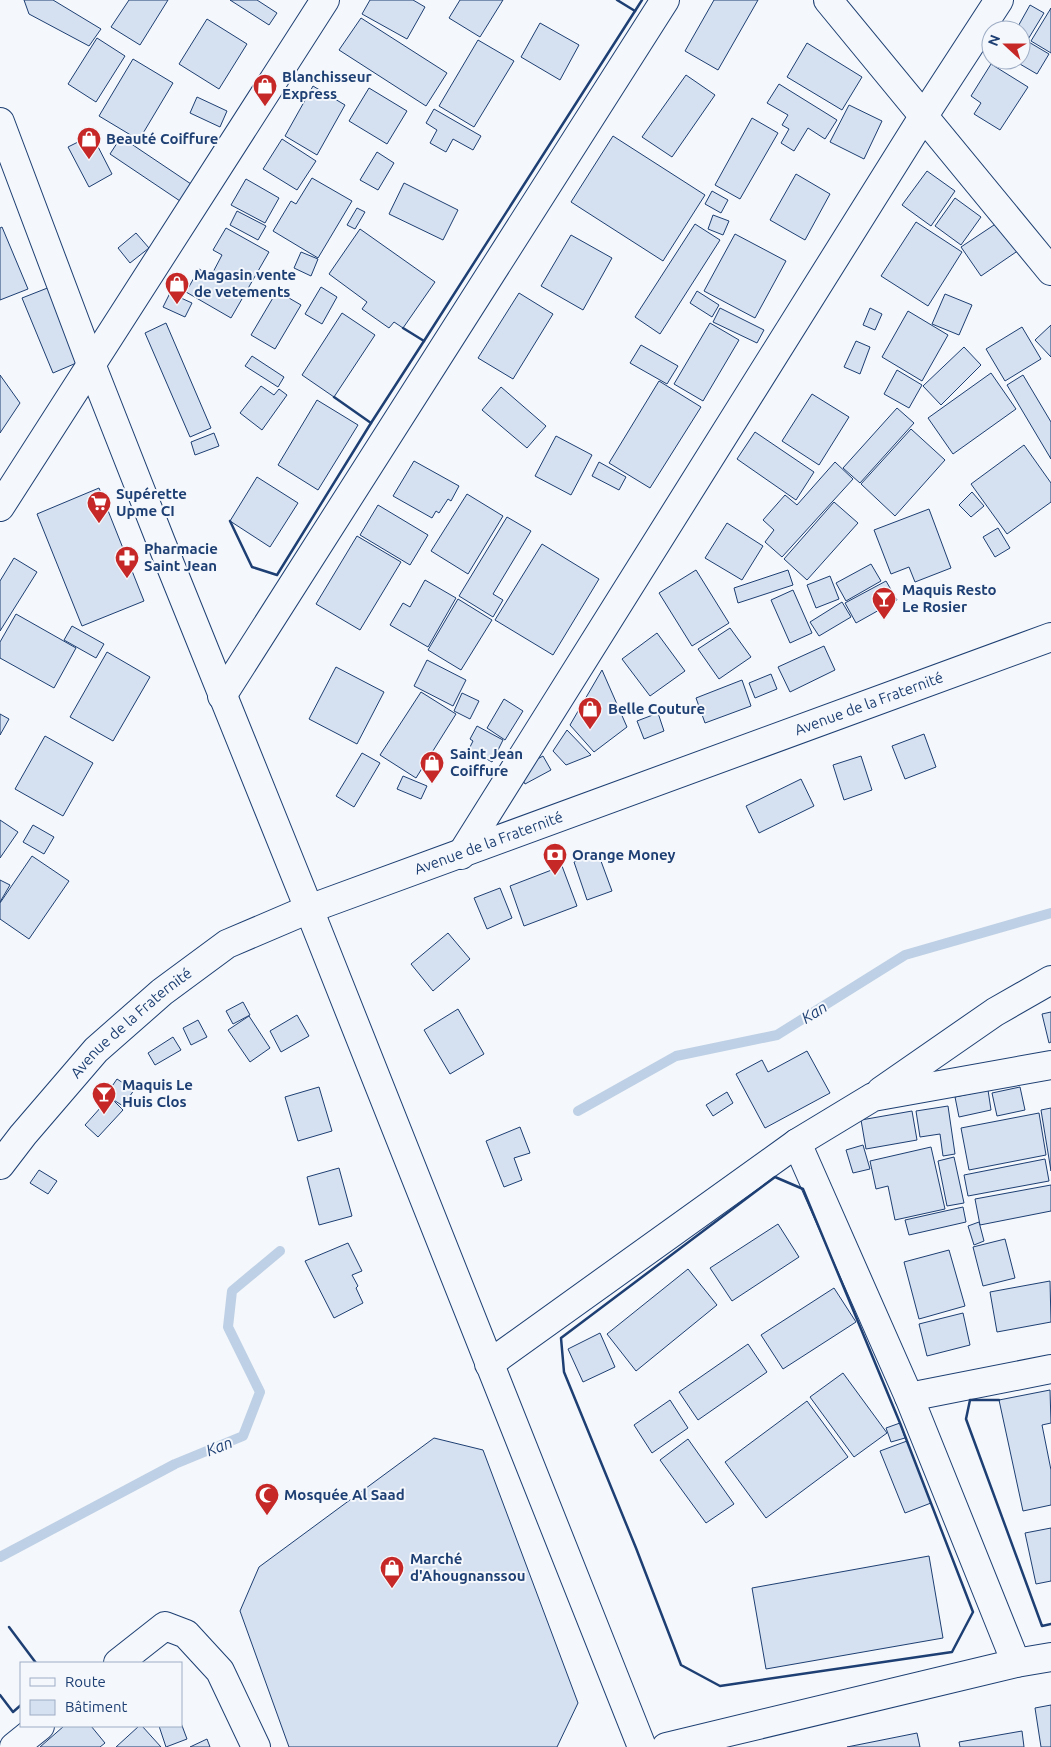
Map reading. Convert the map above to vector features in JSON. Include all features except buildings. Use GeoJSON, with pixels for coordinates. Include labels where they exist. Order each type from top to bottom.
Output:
{"type":"FeatureCollection","features":[{"type":"Feature","properties":{"kind":"street"},"geometry":{"type":"LineString","coordinates":[[0,507],[325,0]]}},
{"type":"Feature","properties":{"kind":"street"},"geometry":{"type":"LineString","coordinates":[[222,696],[665,0]]}},
{"type":"Feature","properties":{"kind":"street"},"geometry":{"type":"LineString","coordinates":[[828,0],[1051,272]]}},
{"type":"Feature","properties":{"kind":"street"},"geometry":{"type":"LineString","coordinates":[[461,855],[923,117],[999,0]]}},
{"type":"Feature","properties":{"kind":"street"},"geometry":{"type":"LineString","coordinates":[[0,122],[90,364],[642,1747]]}},
{"type":"Feature","properties":{"kind":"street","name":"Avenue de la Fraternité"},"geometry":{"type":"LineString","coordinates":[[0,1165],[23,1135],[96,1050],[162,992],[227,944],[309,909],[461,855],[1051,637]]}},
{"type":"Feature","properties":{"kind":"street"},"geometry":{"type":"LineString","coordinates":[[489,1364],[797,1143],[873,1097],[995,1012],[1051,980]]}},
{"type":"Feature","properties":{"kind":"street"},"geometry":{"type":"LineString","coordinates":[[873,1097],[1051,1065]]}},
{"type":"Feature","properties":{"kind":"street"},"geometry":{"type":"LineString","coordinates":[[797,1143],[909,1397],[1016,1663]]}},
{"type":"Feature","properties":{"kind":"street"},"geometry":{"type":"LineString","coordinates":[[909,1397],[1051,1369]]}},
{"type":"Feature","properties":{"kind":"street"},"geometry":{"type":"LineString","coordinates":[[119,1662],[165,1626],[186,1634],[220,1671],[256,1747]]}},
{"type":"Feature","properties":{"kind":"street"},"geometry":{"type":"LineString","coordinates":[[666,1747],[1016,1663],[1051,1657]]}},
{"type":"Feature","properties":{"kind":"street"},"geometry":{"type":"LineString","coordinates":[[14,1747],[39,1727]]}},
{"type":"Feature","properties":{"kind":"waterway","name":"Kan"},"geometry":{"type":"LineString","coordinates":[[578,1111],[676,1056],[777,1035],[905,955],[1051,913]]}},
{"type":"Feature","properties":{"kind":"waterway","name":"Kan"},"geometry":{"type":"LineString","coordinates":[[0,1557],[175,1464],[243,1436],[260,1392],[228,1327],[232,1291],[280,1251]]}},
{"type":"Feature","properties":{"kind":"wall"},"geometry":{"type":"LineString","coordinates":[[424,341],[635,11],[617,0]]}},
{"type":"Feature","properties":{"kind":"wall"},"geometry":{"type":"LineString","coordinates":[[635,11],[642,0]]}},
{"type":"Feature","properties":{"kind":"wall"},"geometry":{"type":"LineString","coordinates":[[371,423],[424,341],[403,328]]}},
{"type":"Feature","properties":{"kind":"wall"},"geometry":{"type":"LineString","coordinates":[[230,521],[252,567],[277,575],[371,423],[334,397]]}},
{"type":"Feature","properties":{"kind":"wall"},"geometry":{"type":"LineString","coordinates":[[775,1177],[803,1189],[900,1423],[973,1612],[952,1652],[720,1686],[681,1665],[636,1548],[564,1372],[561,1338],[775,1177]]}},
{"type":"Feature","properties":{"kind":"wall"},"geometry":{"type":"LineString","coordinates":[[999,1400],[970,1400],[966,1419],[1042,1626],[1051,1624]]}},
{"type":"Feature","properties":{"kind":"wall"},"geometry":{"type":"LineString","coordinates":[[9,1627],[35,1662]]}},
{"type":"Feature","properties":{"kind":"wall"},"geometry":{"type":"LineString","coordinates":[[0,1695],[13,1712],[20,1706]]}},
{"type":"Feature","properties":{"kind":"place","name":"Blanchisseur Express"},"geometry":{"type":"Point","coordinates":[265,107]}},
{"type":"Feature","properties":{"kind":"place","name":"Beauté Coiffure"},"geometry":{"type":"Point","coordinates":[89,160]}},
{"type":"Feature","properties":{"kind":"place","name":"Magasin vente de vetements"},"geometry":{"type":"Point","coordinates":[177,305]}},
{"type":"Feature","properties":{"kind":"place","name":"Supérette Upme CI"},"geometry":{"type":"Point","coordinates":[99,524]}},
{"type":"Feature","properties":{"kind":"place","name":"Pharmacie Saint Jean"},"geometry":{"type":"Point","coordinates":[127,579]}},
{"type":"Feature","properties":{"kind":"place","name":"Maquis Resto Le Rosier"},"geometry":{"type":"Point","coordinates":[884,620]}},
{"type":"Feature","properties":{"kind":"place","name":"Belle Couture"},"geometry":{"type":"Point","coordinates":[590,730]}},
{"type":"Feature","properties":{"kind":"place","name":"Saint Jean Coiffure"},"geometry":{"type":"Point","coordinates":[432,784]}},
{"type":"Feature","properties":{"kind":"place","name":"Orange Money"},"geometry":{"type":"Point","coordinates":[555,876]}},
{"type":"Feature","properties":{"kind":"place","name":"Maquis Le Huis Clos"},"geometry":{"type":"Point","coordinates":[104,1115]}},
{"type":"Feature","properties":{"kind":"place","name":"Mosquée Al Saad"},"geometry":{"type":"Point","coordinates":[267,1516]}},
{"type":"Feature","properties":{"kind":"place","name":"Marché d'Ahougnanssou"},"geometry":{"type":"Point","coordinates":[392,1589]}}]}
